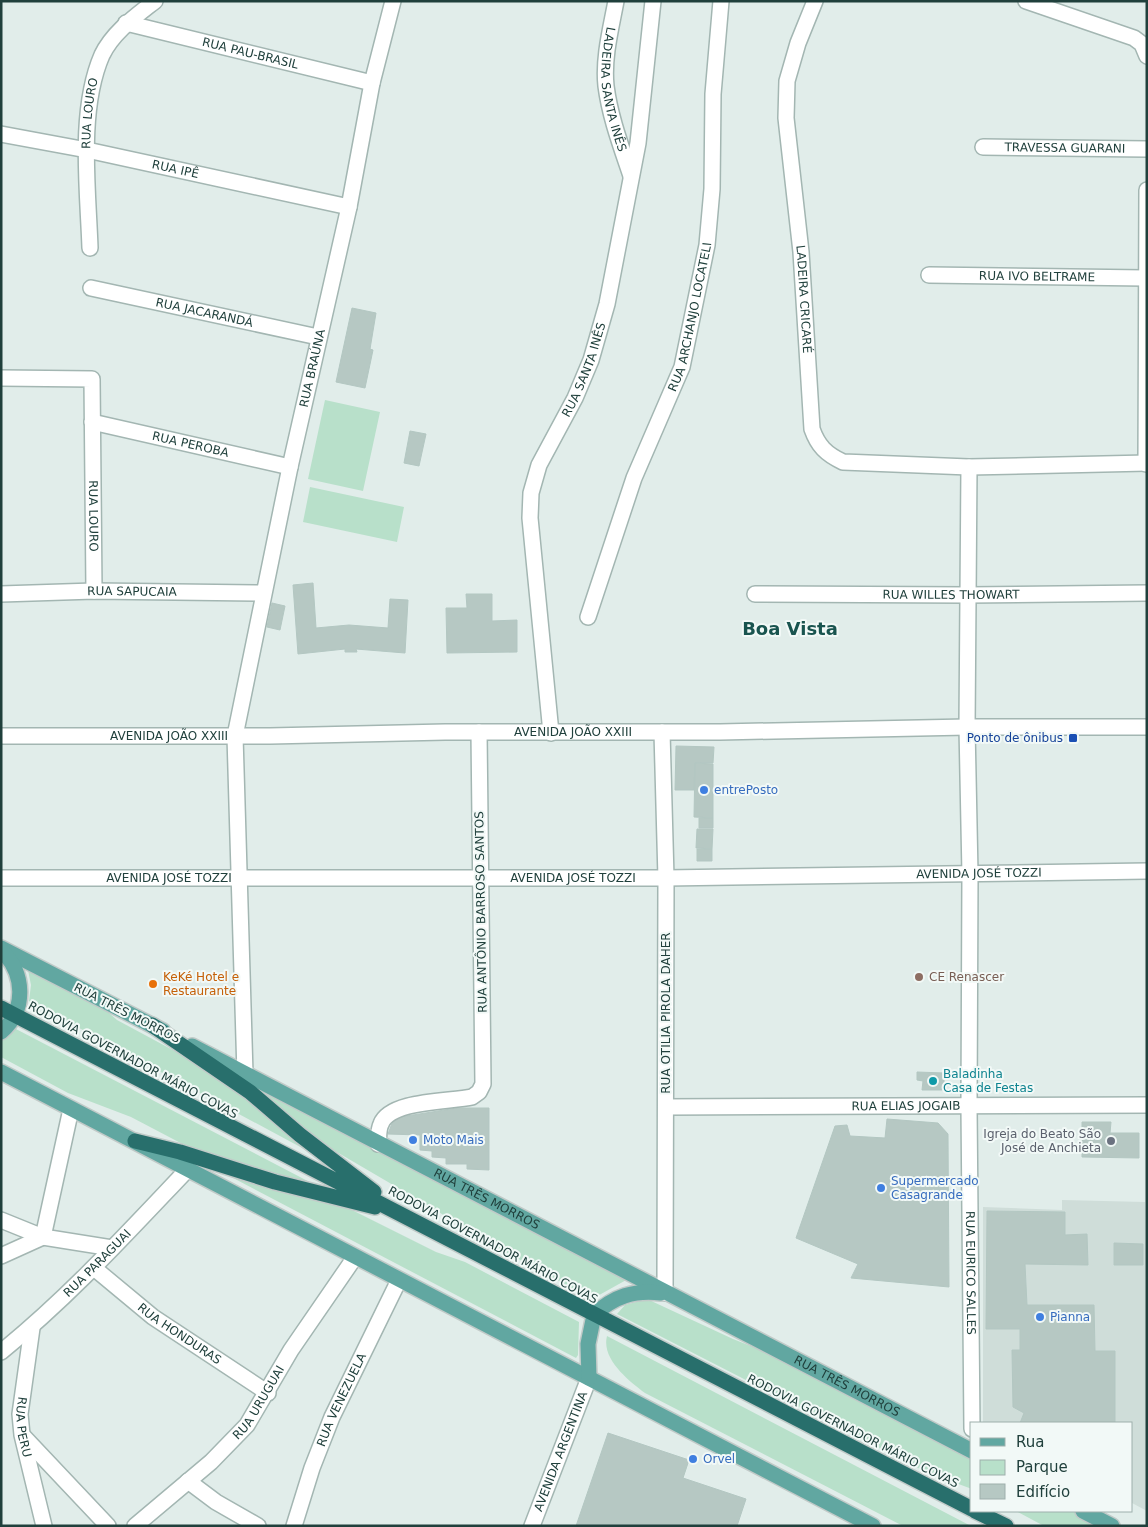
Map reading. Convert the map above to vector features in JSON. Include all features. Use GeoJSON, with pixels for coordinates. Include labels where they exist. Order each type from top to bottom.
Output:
{"type":"FeatureCollection","features":[{"type":"Feature","properties":{"kind":"highway","name":"RODOVIA GOVERNADOR MÁRIO COVAS"},"geometry":{"type":"LineString","coordinates":[[1,1008],[203,1114],[403,1214],[594,1315],[970,1508]]}},
{"type":"Feature","properties":{"kind":"highway"},"geometry":{"type":"LineString","coordinates":[[152,1025],[250,1092],[300,1135],[403,1214]]}},
{"type":"Feature","properties":{"kind":"highway"},"geometry":{"type":"LineString","coordinates":[[135,1141],[180,1152],[275,1182],[403,1214]]}},
{"type":"Feature","properties":{"kind":"highway"},"geometry":{"type":"LineString","coordinates":[[977,1512],[1006,1526]]}},
{"type":"Feature","properties":{"kind":"main road","name":"RUA TRÊS MORROS"},"geometry":{"type":"LineString","coordinates":[[1,949],[152,1025],[970,1450]]}},
{"type":"Feature","properties":{"kind":"main road"},"geometry":{"type":"LineString","coordinates":[[1,949],[17,971],[21,986],[16,1015],[1,1032]]}},
{"type":"Feature","properties":{"kind":"main road"},"geometry":{"type":"LineString","coordinates":[[1,1072],[873,1526]]}},
{"type":"Feature","properties":{"kind":"main road"},"geometry":{"type":"LineString","coordinates":[[589,1378],[588,1344],[594,1315],[619,1296],[636,1292],[665,1293]]}},
{"type":"Feature","properties":{"kind":"main road"},"geometry":{"type":"LineString","coordinates":[[1085,1512],[1112,1526]]}},
{"type":"Feature","properties":{"kind":"street","name":"RUA LOURO"},"geometry":{"type":"LineString","coordinates":[[90,248],[87,150],[91,96],[103,54],[126,23],[155,1]]}},
{"type":"Feature","properties":{"kind":"street","name":"RUA BRAÚNA"},"geometry":{"type":"LineString","coordinates":[[245,1074],[241,878],[235,736],[263,592],[318,337],[349,207],[372,84],[393,1]]}},
{"type":"Feature","properties":{"kind":"street","name":"LADEIRA SANTA INÊS"},"geometry":{"type":"LineString","coordinates":[[616,1],[607,49],[606,84],[616,133],[631,176]]}},
{"type":"Feature","properties":{"kind":"street","name":"RUA SANTA INÊS"},"geometry":{"type":"LineString","coordinates":[[551,732],[530,518],[531,493],[539,465],[574,398],[591,360],[606,304],[638,143],[653,1]]}},
{"type":"Feature","properties":{"kind":"street","name":"RUA ARCHANJO LOCATELI"},"geometry":{"type":"LineString","coordinates":[[588,617],[634,478],[678,379],[684,358],[707,245],[712,190],[713,94],[721,1]]}},
{"type":"Feature","properties":{"kind":"street","name":"LADEIRA CRICARÉ"},"geometry":{"type":"LineString","coordinates":[[816,1],[798,43],[787,81],[786,118],[801,252],[812,429],[817,442],[828,454],[843,462],[969,466],[1147,464]]}},
{"type":"Feature","properties":{"kind":"street"},"geometry":{"type":"LineString","coordinates":[[1026,1],[1134,38],[1144,50]]}},
{"type":"Feature","properties":{"kind":"street","name":"RUA PAU-BRASIL"},"geometry":{"type":"LineString","coordinates":[[126,23],[372,84]]}},
{"type":"Feature","properties":{"kind":"street","name":"RUA IPÊ"},"geometry":{"type":"LineString","coordinates":[[1,134],[87,150],[349,207]]}},
{"type":"Feature","properties":{"kind":"street","name":"TRAVESSA GUARANI"},"geometry":{"type":"LineString","coordinates":[[984,146],[1147,149]]}},
{"type":"Feature","properties":{"kind":"street"},"geometry":{"type":"LineString","coordinates":[[1147,190],[1145,278],[1147,464]]}},
{"type":"Feature","properties":{"kind":"street","name":"RUA IVO BELTRAME"},"geometry":{"type":"LineString","coordinates":[[929,275],[1145,278]]}},
{"type":"Feature","properties":{"kind":"street","name":"RUA JACARANDÁ"},"geometry":{"type":"LineString","coordinates":[[91,288],[318,337]]}},
{"type":"Feature","properties":{"kind":"street","name":"RUA LOURO"},"geometry":{"type":"LineString","coordinates":[[1,378],[92,380],[94,590]]}},
{"type":"Feature","properties":{"kind":"street","name":"RUA PEROBA"},"geometry":{"type":"LineString","coordinates":[[92,422],[290,467]]}},
{"type":"Feature","properties":{"kind":"street","name":"RUA EURICO SALLES"},"geometry":{"type":"LineString","coordinates":[[969,466],[967,727],[970,874],[969,1107],[972,1422]]}},
{"type":"Feature","properties":{"kind":"street","name":"RUA SAPUCAIA"},"geometry":{"type":"LineString","coordinates":[[1,594],[94,590],[263,592]]}},
{"type":"Feature","properties":{"kind":"street","name":"RUA WILLES THOWART"},"geometry":{"type":"LineString","coordinates":[[755,594],[968,595],[1147,593]]}},
{"type":"Feature","properties":{"kind":"street","name":"AVENIDA JOÃO XXIII"},"geometry":{"type":"LineString","coordinates":[[1,736],[235,736],[1147,726]]}},
{"type":"Feature","properties":{"kind":"street","name":"RUA ANTÔNIO BARROSO SANTOS"},"geometry":{"type":"LineString","coordinates":[[378,1144],[381,1124],[390,1112],[404,1106],[466,1098],[479,1092],[483,1084],[479,732]]}},
{"type":"Feature","properties":{"kind":"street","name":"RUA OTILIA PIROLA DAHER"},"geometry":{"type":"LineString","coordinates":[[662,732],[666,878],[665,1293]]}},
{"type":"Feature","properties":{"kind":"street","name":"AVENIDA JOSÉ TOZZI"},"geometry":{"type":"LineString","coordinates":[[1,878],[666,878],[1147,871]]}},
{"type":"Feature","properties":{"kind":"street","name":"RUA ELIAS JOGAIB"},"geometry":{"type":"LineString","coordinates":[[666,1108],[1147,1105]]}},
{"type":"Feature","properties":{"kind":"street"},"geometry":{"type":"LineString","coordinates":[[43,1237],[71,1109]]}},
{"type":"Feature","properties":{"kind":"street","name":"RUA PARAGUAI"},"geometry":{"type":"LineString","coordinates":[[1,1352],[32,1328],[94,1268],[188,1169]]}},
{"type":"Feature","properties":{"kind":"street"},"geometry":{"type":"LineString","coordinates":[[1,1220],[43,1237],[112,1248]]}},
{"type":"Feature","properties":{"kind":"street"},"geometry":{"type":"LineString","coordinates":[[1,1256],[43,1237]]}},
{"type":"Feature","properties":{"kind":"street","name":"RUA URUGUAI"},"geometry":{"type":"LineString","coordinates":[[135,1526],[188,1481],[247,1425],[268,1393],[291,1350],[355,1257]]}},
{"type":"Feature","properties":{"kind":"street","name":"RUA HONDURAS"},"geometry":{"type":"LineString","coordinates":[[94,1268],[153,1317],[268,1393]]}},
{"type":"Feature","properties":{"kind":"street","name":"RUA VENEZUELA"},"geometry":{"type":"LineString","coordinates":[[294,1526],[312,1468],[332,1417],[400,1280]]}},
{"type":"Feature","properties":{"kind":"street","name":"RUA PERU"},"geometry":{"type":"LineString","coordinates":[[32,1328],[21,1393],[20,1414],[22,1435],[39,1521]]}},
{"type":"Feature","properties":{"kind":"street","name":"AVENIDA ARGENTINA"},"geometry":{"type":"LineString","coordinates":[[532,1526],[589,1378]]}},
{"type":"Feature","properties":{"kind":"street"},"geometry":{"type":"LineString","coordinates":[[22,1435],[108,1526]]}},
{"type":"Feature","properties":{"kind":"street"},"geometry":{"type":"LineString","coordinates":[[188,1481],[216,1502],[258,1526]]}},
{"type":"Feature","properties":{"kind":"shaded area"},"geometry":{"type":"Polygon","coordinates":[[[1062,1200],[1145,1202],[1147,1511],[1133,1504],[1133,1422],[983,1422],[983,1207],[1062,1210],[1062,1200]]]}},
{"type":"Feature","properties":{"kind":"green space"},"geometry":{"type":"Polygon","coordinates":[[[325,400],[380,412],[363,491],[308,479],[325,400]]]}},
{"type":"Feature","properties":{"kind":"green space"},"geometry":{"type":"Polygon","coordinates":[[[310,487],[404,507],[397,542],[303,522],[310,487]]]}},
{"type":"Feature","properties":{"kind":"green space"},"geometry":{"type":"Polygon","coordinates":[[[27,965],[101,1006],[117,1020],[223,1077],[317,1156],[29,1001],[31,985],[27,965]]]}},
{"type":"Feature","properties":{"kind":"green space"},"geometry":{"type":"Polygon","coordinates":[[[14,1028],[323,1189],[192,1149],[131,1117],[68,1093],[1,1057],[1,1038],[14,1028]]]}},
{"type":"Feature","properties":{"kind":"green space"},"geometry":{"type":"Polygon","coordinates":[[[241,1076],[628,1279],[592,1299],[482,1239],[318,1141],[241,1076]]]}},
{"type":"Feature","properties":{"kind":"green space"},"geometry":{"type":"Polygon","coordinates":[[[216,1169],[342,1205],[436,1252],[465,1262],[579,1322],[578,1355],[576,1358],[216,1169]]]}},
{"type":"Feature","properties":{"kind":"green space"},"geometry":{"type":"Polygon","coordinates":[[[647,1299],[733,1339],[766,1352],[970,1458],[970,1488],[926,1472],[617,1314],[625,1305],[647,1299]]]}},
{"type":"Feature","properties":{"kind":"green space"},"geometry":{"type":"Polygon","coordinates":[[[607,1336],[971,1526],[903,1526],[645,1393],[624,1376],[612,1361],[606,1345],[607,1336]]]}},
{"type":"Feature","properties":{"kind":"green space"},"geometry":{"type":"Polygon","coordinates":[[[1018,1512],[1074,1512],[1101,1526],[1044,1526],[1018,1512]]]}},
{"type":"Feature","properties":{"kind":"building"},"geometry":{"type":"Polygon","coordinates":[[[352,308],[376,313],[370,349],[373,350],[365,388],[336,382],[352,308]]]}},
{"type":"Feature","properties":{"kind":"building"},"geometry":{"type":"Polygon","coordinates":[[[410,431],[426,434],[419,466],[404,463],[410,431]]]}},
{"type":"Feature","properties":{"kind":"building"},"geometry":{"type":"Polygon","coordinates":[[[313,583],[316,628],[349,625],[388,628],[390,599],[408,600],[405,653],[356,649],[357,652],[345,652],[345,649],[298,654],[293,585],[313,583]]]}},
{"type":"Feature","properties":{"kind":"building"},"geometry":{"type":"Polygon","coordinates":[[[466,594],[492,594],[492,621],[517,620],[517,652],[447,653],[446,608],[467,608],[466,594]]]}},
{"type":"Feature","properties":{"kind":"building"},"geometry":{"type":"Polygon","coordinates":[[[272,603],[285,606],[280,630],[267,627],[272,603]]]}},
{"type":"Feature","properties":{"kind":"building"},"geometry":{"type":"Polygon","coordinates":[[[676,746],[714,747],[713,763],[695,763],[694,790],[675,790],[676,746]]]}},
{"type":"Feature","properties":{"kind":"building","name":"entrePosto"},"geometry":{"type":"Polygon","coordinates":[[[695,763],[713,764],[713,818],[694,817],[695,763]]]}},
{"type":"Feature","properties":{"kind":"building"},"geometry":{"type":"Polygon","coordinates":[[[699,818],[713,818],[713,828],[699,828],[699,818]]]}},
{"type":"Feature","properties":{"kind":"building"},"geometry":{"type":"Polygon","coordinates":[[[697,829],[713,829],[712,849],[696,848],[697,829]]]}},
{"type":"Feature","properties":{"kind":"building"},"geometry":{"type":"Polygon","coordinates":[[[697,849],[712,849],[712,861],[697,861],[697,849]]]}},
{"type":"Feature","properties":{"kind":"building","name":"Baladinha Casa de Festas"},"geometry":{"type":"Polygon","coordinates":[[[917,1072],[944,1073],[944,1090],[922,1090],[923,1081],[917,1080],[917,1072]]]}},
{"type":"Feature","properties":{"kind":"building"},"geometry":{"type":"Polygon","coordinates":[[[457,1108],[489,1108],[489,1170],[467,1169],[467,1164],[446,1164],[446,1158],[432,1157],[432,1151],[420,1150],[420,1135],[388,1134],[394,1118],[457,1108]]]}},
{"type":"Feature","properties":{"kind":"building","name":"Supermercado Casagrande"},"geometry":{"type":"Polygon","coordinates":[[[887,1119],[938,1123],[948,1134],[949,1287],[851,1278],[858,1264],[796,1238],[835,1126],[847,1125],[850,1136],[885,1138],[887,1119]]]}},
{"type":"Feature","properties":{"kind":"building","name":"Igreja do Beato São José de Anchieta"},"geometry":{"type":"Polygon","coordinates":[[[1082,1122],[1111,1122],[1110,1133],[1139,1133],[1139,1158],[1082,1157],[1082,1122]]]}},
{"type":"Feature","properties":{"kind":"building","name":"Pianna"},"geometry":{"type":"Polygon","coordinates":[[[987,1211],[1065,1212],[1065,1235],[1087,1234],[1088,1265],[1025,1264],[1027,1305],[1094,1305],[1095,1351],[1115,1351],[1115,1422],[1020,1422],[1024,1413],[1013,1407],[1012,1350],[1020,1350],[1020,1329],[986,1329],[987,1211]]]}},
{"type":"Feature","properties":{"kind":"building"},"geometry":{"type":"Polygon","coordinates":[[[1114,1243],[1143,1244],[1143,1265],[1114,1265],[1114,1243]]]}},
{"type":"Feature","properties":{"kind":"building"},"geometry":{"type":"Polygon","coordinates":[[[608,1433],[689,1460],[683,1478],[746,1499],[737,1526],[576,1526],[608,1433]]]}},
{"type":"Feature","properties":{"kind":"place","name":"Ponto de ônibus"},"geometry":{"type":"Point","coordinates":[1073,738]}},
{"type":"Feature","properties":{"kind":"place","name":"entrePosto"},"geometry":{"type":"Point","coordinates":[704,790]}},
{"type":"Feature","properties":{"kind":"place","name":"CE Renascer"},"geometry":{"type":"Point","coordinates":[919,977]}},
{"type":"Feature","properties":{"kind":"place","name":"KeKé Hotel e Restaurante"},"geometry":{"type":"Point","coordinates":[153,984]}},
{"type":"Feature","properties":{"kind":"place","name":"Baladinha Casa de Festas"},"geometry":{"type":"Point","coordinates":[933,1081]}},
{"type":"Feature","properties":{"kind":"place","name":"Moto Mais"},"geometry":{"type":"Point","coordinates":[413,1140]}},
{"type":"Feature","properties":{"kind":"place","name":"Igreja do Beato São José de Anchieta"},"geometry":{"type":"Point","coordinates":[1111,1141]}},
{"type":"Feature","properties":{"kind":"place","name":"Supermercado Casagrande"},"geometry":{"type":"Point","coordinates":[881,1188]}},
{"type":"Feature","properties":{"kind":"place","name":"Pianna"},"geometry":{"type":"Point","coordinates":[1040,1317]}},
{"type":"Feature","properties":{"kind":"place","name":"Orvel"},"geometry":{"type":"Point","coordinates":[693,1459]}},
{"type":"Feature","properties":{"kind":"district","name":"Boa Vista"},"geometry":{"type":"Point","coordinates":[790,629]}}]}
